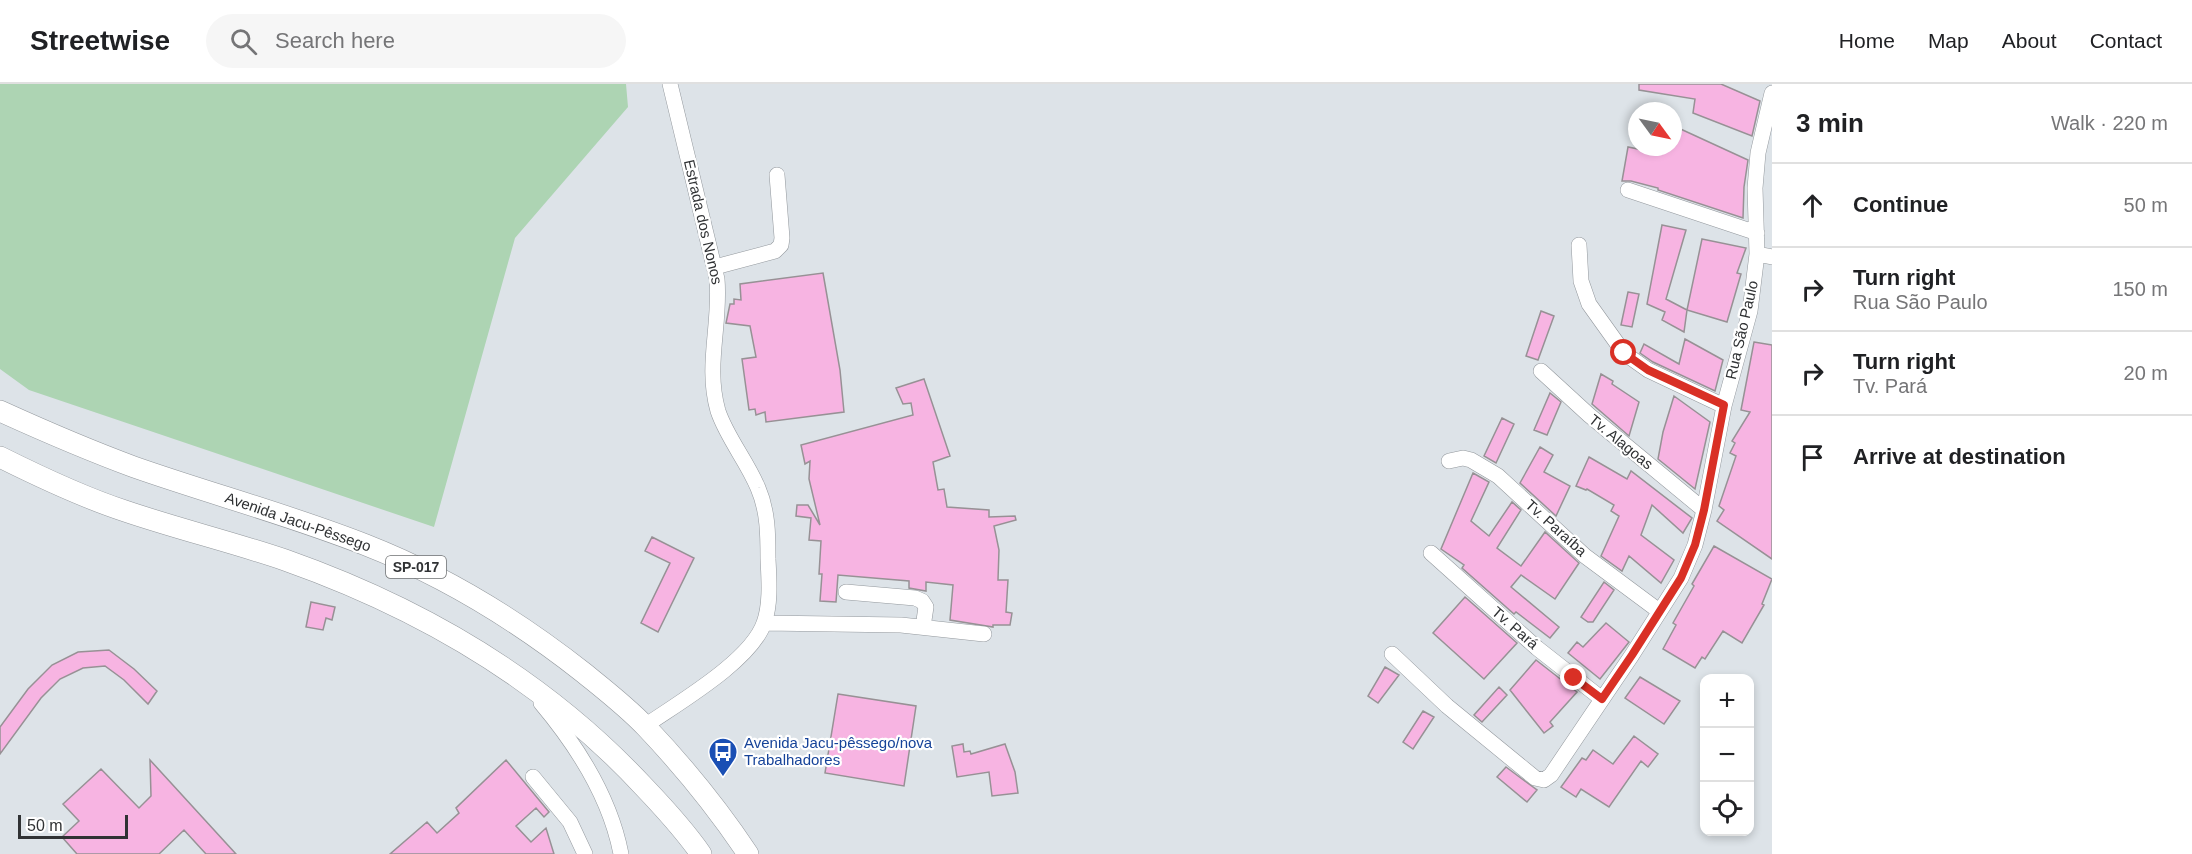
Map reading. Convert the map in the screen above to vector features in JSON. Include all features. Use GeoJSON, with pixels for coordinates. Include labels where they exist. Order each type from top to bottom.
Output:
{"type":"FeatureCollection","features":[{"type":"Feature","properties":{"kind":"highway","name":"Avenida Jacu-Pêssego"},"geometry":{"type":"LineString","coordinates":[[0,411],[134,467],[366,545],[432,574],[495,610],[547,644],[645,726],[694,783],[748,854]]}},
{"type":"Feature","properties":{"kind":"highway","name":"SP-017"},"geometry":{"type":"LineString","coordinates":[[0,457],[123,511],[284,560],[370,593],[427,621],[522,680],[573,718],[616,756],[656,799],[700,854]]}},
{"type":"Feature","properties":{"kind":"street","name":"Estrada dos Nonos"},"geometry":{"type":"LineString","coordinates":[[645,726],[748,649],[765,623],[769,589],[768,527],[765,507],[755,480],[724,424],[714,390],[713,345],[719,298],[716,267],[670,84]]}},
{"type":"Feature","properties":{"kind":"street","name":"Rua São Paulo"},"geometry":{"type":"LineString","coordinates":[[1392,654],[1447,706],[1535,778],[1544,780],[1551,776],[1681,578],[1691,556],[1704,510],[1724,405],[1764,255],[1757,233],[1755,188],[1758,153],[1772,93]]}},
{"type":"Feature","properties":{"kind":"street"},"geometry":{"type":"LineString","coordinates":[[716,267],[775,251],[781,245],[777,175]]}},
{"type":"Feature","properties":{"kind":"street"},"geometry":{"type":"LineString","coordinates":[[1628,190],[1757,233]]}},
{"type":"Feature","properties":{"kind":"street"},"geometry":{"type":"LineString","coordinates":[[1579,245],[1581,281],[1589,304],[1624,353],[1648,370],[1724,405]]}},
{"type":"Feature","properties":{"kind":"street","name":"Tv. Alagoas"},"geometry":{"type":"LineString","coordinates":[[1541,371],[1589,415],[1704,510]]}},
{"type":"Feature","properties":{"kind":"street","name":"Tv. Paraíba"},"geometry":{"type":"LineString","coordinates":[[1449,461],[1463,458],[1471,460],[1498,476],[1585,556],[1659,611]]}},
{"type":"Feature","properties":{"kind":"street","name":"Tv. Pará"},"geometry":{"type":"LineString","coordinates":[[1431,553],[1537,648],[1602,699]]}},
{"type":"Feature","properties":{"kind":"street"},"geometry":{"type":"LineString","coordinates":[[846,592],[915,598],[922,601],[926,607],[924,627]]}},
{"type":"Feature","properties":{"kind":"street"},"geometry":{"type":"LineString","coordinates":[[765,623],[924,627],[984,634]]}},
{"type":"Feature","properties":{"kind":"street"},"geometry":{"type":"LineString","coordinates":[[522,680],[556,722],[602,793],[621,854]]}},
{"type":"Feature","properties":{"kind":"street"},"geometry":{"type":"LineString","coordinates":[[532,777],[570,822],[585,854]]}},
{"type":"Feature","properties":{"kind":"green space"},"geometry":{"type":"Polygon","coordinates":[[[0,84],[626,84],[628,107],[515,238],[434,527],[29,390],[0,369],[0,84]]]}},
{"type":"Feature","properties":{"kind":"building"},"geometry":{"type":"Polygon","coordinates":[[[1639,84],[1721,84],[1760,101],[1752,136],[1693,113],[1695,99],[1639,90],[1639,84]]]}},
{"type":"Feature","properties":{"kind":"building"},"geometry":{"type":"Polygon","coordinates":[[[1682,130],[1748,160],[1743,218],[1658,190],[1658,188],[1622,181],[1628,147],[1628,156],[1682,156],[1682,130]]]}},
{"type":"Feature","properties":{"kind":"building"},"geometry":{"type":"Polygon","coordinates":[[[1662,225],[1686,230],[1666,299],[1687,310],[1684,332],[1662,320],[1665,312],[1647,304],[1662,225]]]}},
{"type":"Feature","properties":{"kind":"building"},"geometry":{"type":"Polygon","coordinates":[[[1702,239],[1746,248],[1737,273],[1741,274],[1727,322],[1687,310],[1702,239]]]}},
{"type":"Feature","properties":{"kind":"building"},"geometry":{"type":"Polygon","coordinates":[[[823,273],[840,370],[844,412],[766,422],[765,412],[756,415],[755,409],[749,410],[742,359],[756,357],[750,326],[726,323],[730,304],[734,304],[734,299],[741,300],[740,284],[823,273]]]}},
{"type":"Feature","properties":{"kind":"building"},"geometry":{"type":"Polygon","coordinates":[[[1628,292],[1639,294],[1632,327],[1621,325],[1628,292]]]}},
{"type":"Feature","properties":{"kind":"building"},"geometry":{"type":"Polygon","coordinates":[[[1541,311],[1554,316],[1538,360],[1526,356],[1541,311]]]}},
{"type":"Feature","properties":{"kind":"building"},"geometry":{"type":"Polygon","coordinates":[[[1685,339],[1723,360],[1715,391],[1653,362],[1640,353],[1644,344],[1679,364],[1685,339]]]}},
{"type":"Feature","properties":{"kind":"building"},"geometry":{"type":"Polygon","coordinates":[[[1754,342],[1772,345],[1772,559],[1717,521],[1724,510],[1719,506],[1736,456],[1730,453],[1735,443],[1732,441],[1750,412],[1741,410],[1754,342]]]}},
{"type":"Feature","properties":{"kind":"building"},"geometry":{"type":"Polygon","coordinates":[[[1601,374],[1639,402],[1629,436],[1592,404],[1601,374]]]}},
{"type":"Feature","properties":{"kind":"building"},"geometry":{"type":"Polygon","coordinates":[[[924,379],[950,456],[933,462],[938,490],[944,489],[947,507],[989,510],[989,517],[1015,516],[1016,520],[994,526],[999,550],[998,580],[1008,580],[1006,612],[1012,613],[1010,625],[993,625],[993,627],[950,620],[953,585],[926,582],[926,591],[909,588],[909,581],[838,575],[836,602],[820,601],[821,541],[809,540],[811,518],[796,516],[797,505],[808,505],[820,525],[809,479],[810,461],[805,464],[801,445],[913,415],[911,403],[903,404],[896,388],[924,379]]]}},
{"type":"Feature","properties":{"kind":"building"},"geometry":{"type":"Polygon","coordinates":[[[1550,393],[1561,402],[1547,435],[1534,430],[1550,393]]]}},
{"type":"Feature","properties":{"kind":"building"},"geometry":{"type":"Polygon","coordinates":[[[1674,396],[1710,422],[1695,489],[1658,459],[1663,432],[1674,396]]]}},
{"type":"Feature","properties":{"kind":"building"},"geometry":{"type":"Polygon","coordinates":[[[1502,418],[1514,424],[1496,463],[1484,456],[1502,418]]]}},
{"type":"Feature","properties":{"kind":"building"},"geometry":{"type":"Polygon","coordinates":[[[1540,447],[1553,455],[1544,472],[1570,486],[1556,516],[1520,483],[1540,447]]]}},
{"type":"Feature","properties":{"kind":"building"},"geometry":{"type":"Polygon","coordinates":[[[1589,457],[1627,479],[1631,471],[1692,518],[1683,533],[1652,505],[1641,535],[1674,560],[1661,583],[1629,556],[1622,571],[1601,556],[1619,516],[1611,511],[1614,505],[1587,489],[1576,486],[1589,457]]]}},
{"type":"Feature","properties":{"kind":"building"},"geometry":{"type":"Polygon","coordinates":[[[1473,473],[1489,482],[1471,521],[1489,536],[1512,502],[1521,510],[1497,548],[1521,566],[1545,532],[1579,563],[1555,599],[1521,575],[1511,587],[1559,627],[1550,638],[1516,612],[1514,614],[1462,568],[1464,565],[1441,549],[1473,473]]]}},
{"type":"Feature","properties":{"kind":"building"},"geometry":{"type":"Polygon","coordinates":[[[652,537],[694,558],[658,632],[641,623],[670,563],[645,551],[652,537]]]}},
{"type":"Feature","properties":{"kind":"building"},"geometry":{"type":"Polygon","coordinates":[[[1714,546],[1772,579],[1762,604],[1764,605],[1742,643],[1723,631],[1705,659],[1702,657],[1695,668],[1663,649],[1676,625],[1673,623],[1694,586],[1692,584],[1714,546]]]}},
{"type":"Feature","properties":{"kind":"building"},"geometry":{"type":"Polygon","coordinates":[[[1604,582],[1614,590],[1593,622],[1588,622],[1581,617],[1604,582]]]}},
{"type":"Feature","properties":{"kind":"building"},"geometry":{"type":"Polygon","coordinates":[[[1465,597],[1517,643],[1484,679],[1433,633],[1465,597]]]}},
{"type":"Feature","properties":{"kind":"building"},"geometry":{"type":"Polygon","coordinates":[[[311,602],[335,607],[332,620],[326,618],[323,630],[306,627],[311,602]]]}},
{"type":"Feature","properties":{"kind":"building"},"geometry":{"type":"Polygon","coordinates":[[[1606,623],[1629,642],[1600,679],[1568,653],[1577,642],[1583,647],[1606,623]]]}},
{"type":"Feature","properties":{"kind":"building"},"geometry":{"type":"Polygon","coordinates":[[[109,650],[157,691],[148,704],[124,680],[105,666],[83,668],[60,679],[41,698],[0,754],[0,727],[28,689],[52,665],[78,652],[109,650]]]}},
{"type":"Feature","properties":{"kind":"building"},"geometry":{"type":"Polygon","coordinates":[[[1536,660],[1577,692],[1550,722],[1553,726],[1544,733],[1510,690],[1536,660]]]}},
{"type":"Feature","properties":{"kind":"building"},"geometry":{"type":"Polygon","coordinates":[[[1385,667],[1399,675],[1378,703],[1368,696],[1385,667]]]}},
{"type":"Feature","properties":{"kind":"building"},"geometry":{"type":"Polygon","coordinates":[[[1640,677],[1680,701],[1664,724],[1625,698],[1640,677]]]}},
{"type":"Feature","properties":{"kind":"building"},"geometry":{"type":"Polygon","coordinates":[[[1499,687],[1507,695],[1482,722],[1474,715],[1499,687]]]}},
{"type":"Feature","properties":{"kind":"building"},"geometry":{"type":"Polygon","coordinates":[[[838,694],[916,706],[904,786],[825,773],[838,694]]]}},
{"type":"Feature","properties":{"kind":"building"},"geometry":{"type":"Polygon","coordinates":[[[1423,711],[1434,717],[1413,749],[1403,742],[1423,711]]]}},
{"type":"Feature","properties":{"kind":"building"},"geometry":{"type":"Polygon","coordinates":[[[1634,736],[1658,754],[1648,767],[1641,761],[1609,807],[1581,789],[1576,797],[1561,787],[1582,758],[1586,760],[1593,750],[1613,764],[1634,736]]]}},
{"type":"Feature","properties":{"kind":"building"},"geometry":{"type":"Polygon","coordinates":[[[963,744],[964,752],[970,751],[971,754],[1005,744],[1015,772],[1018,793],[992,796],[989,772],[957,777],[952,746],[963,744]]]}},
{"type":"Feature","properties":{"kind":"building"},"geometry":{"type":"Polygon","coordinates":[[[150,760],[236,854],[206,854],[184,830],[159,854],[77,854],[62,837],[79,821],[63,804],[101,769],[139,808],[151,796],[150,760]]]}},
{"type":"Feature","properties":{"kind":"building"},"geometry":{"type":"Polygon","coordinates":[[[506,760],[549,812],[544,817],[536,808],[516,826],[531,842],[546,828],[554,854],[390,854],[427,822],[437,833],[459,813],[456,808],[506,760]]]}},
{"type":"Feature","properties":{"kind":"building"},"geometry":{"type":"Polygon","coordinates":[[[1506,767],[1537,790],[1527,802],[1497,777],[1506,767]]]}},
{"type":"Feature","properties":{"kind":"place","name":"Avenida Jacu-pêssego/nova Trabalhadores"},"geometry":{"type":"Point","coordinates":[723,778]}},
{"type":"Feature","properties":{"kind":"route"},"geometry":{"type":"LineString","coordinates":[[1574,678],[1602,699],[1681,578],[1695,545],[1704,510],[1724,405],[1648,370],[1624,353]]}}]}
